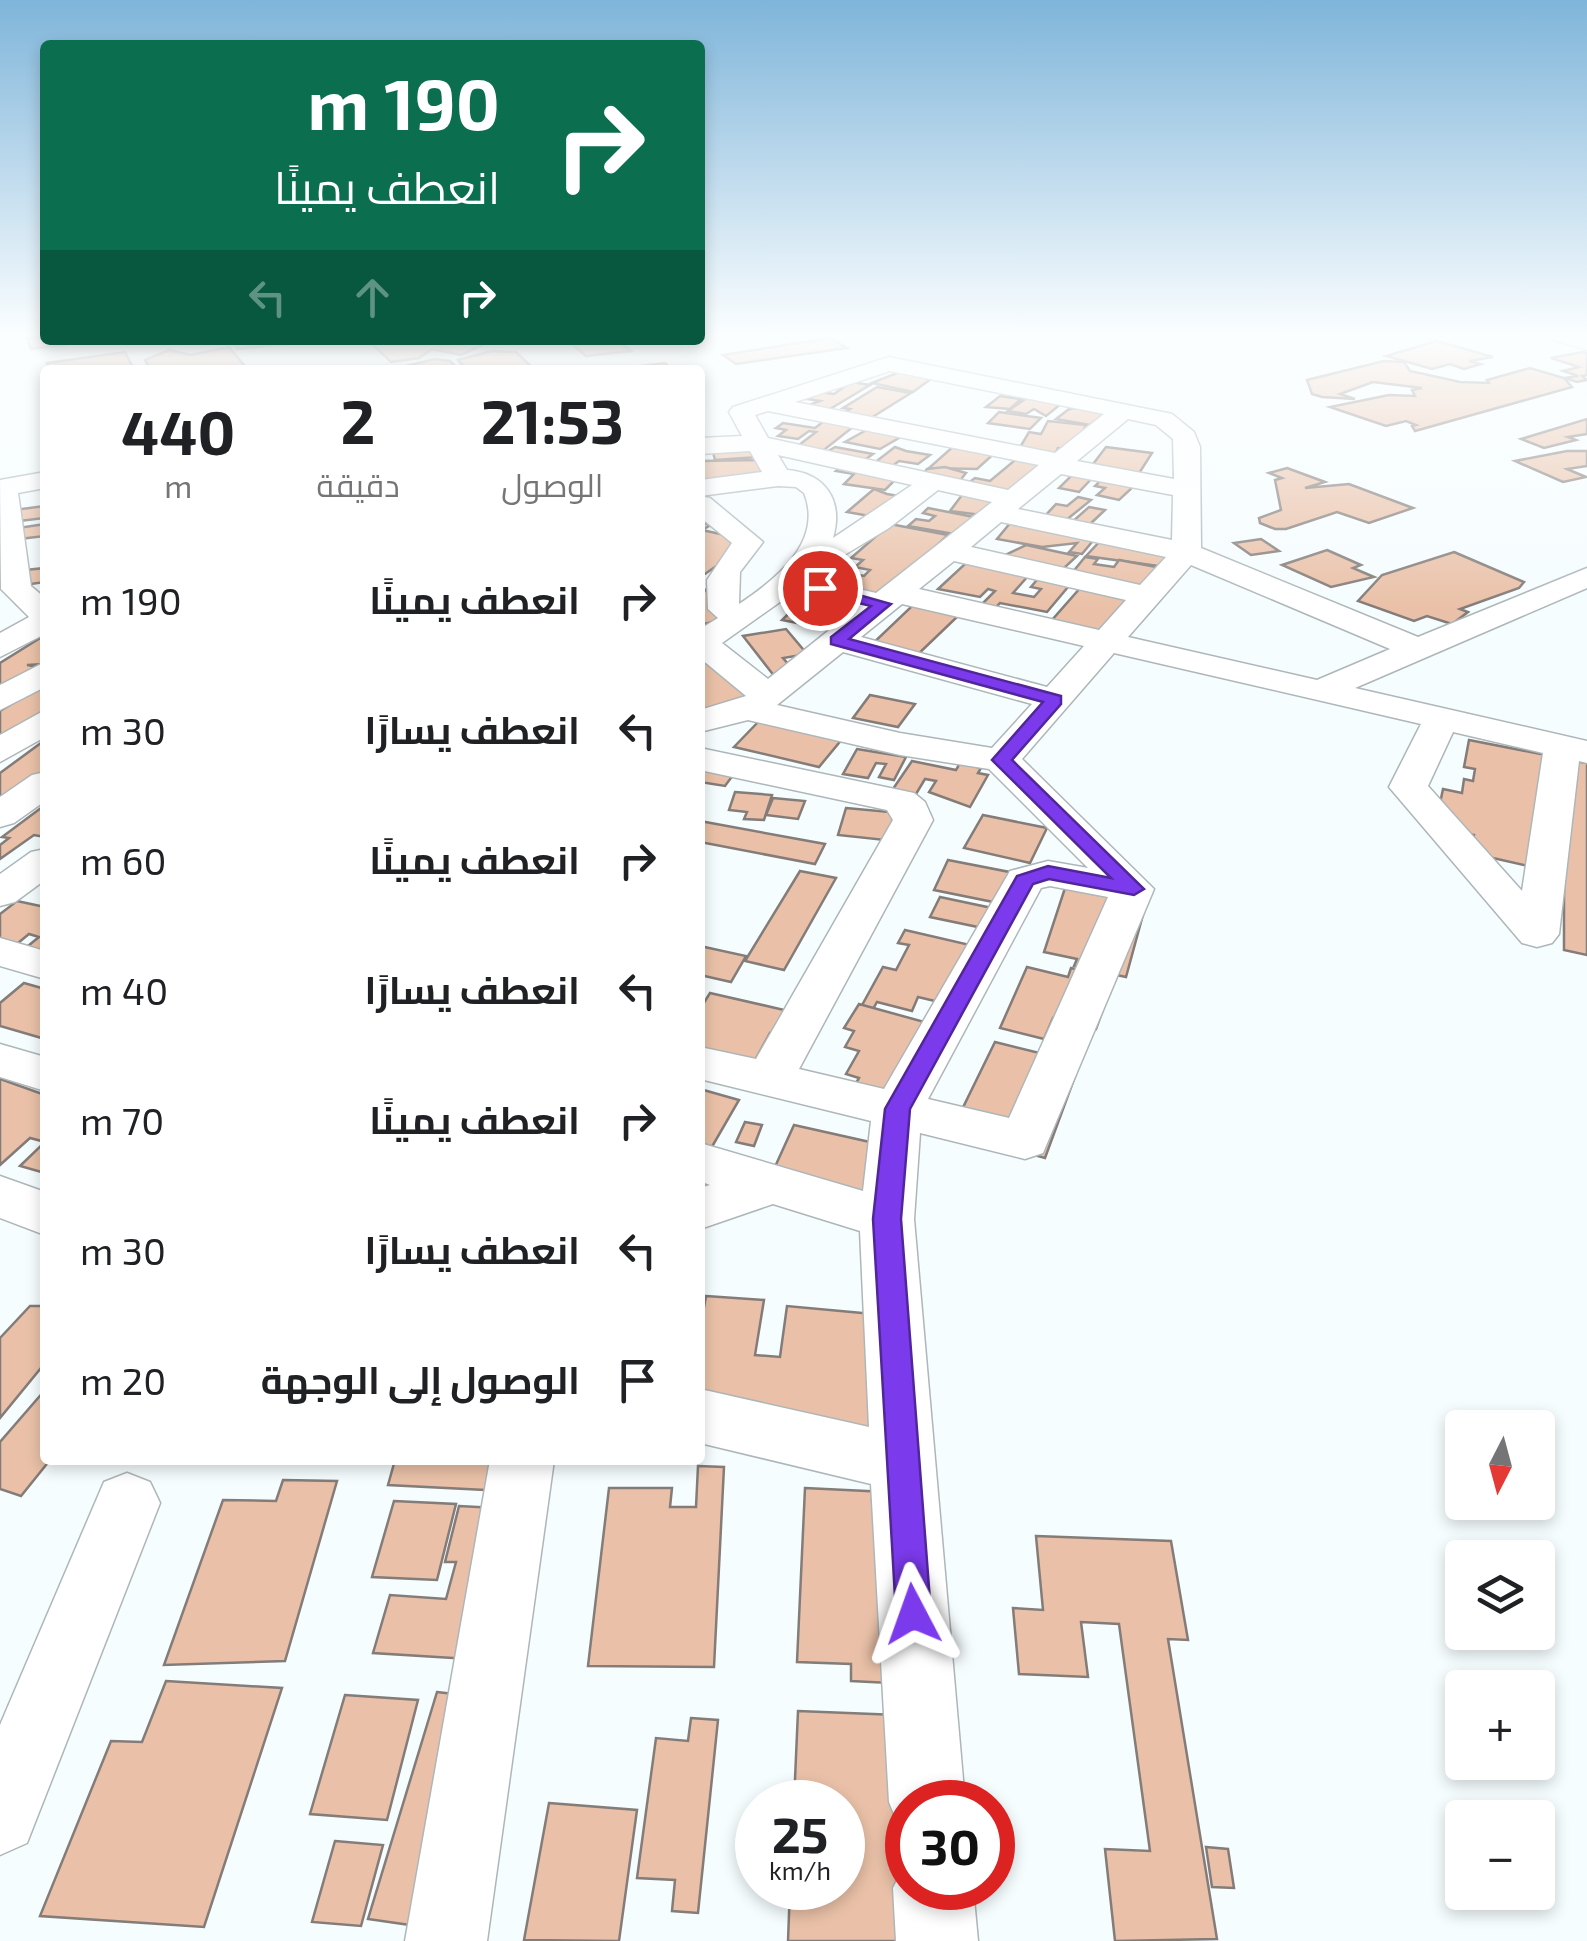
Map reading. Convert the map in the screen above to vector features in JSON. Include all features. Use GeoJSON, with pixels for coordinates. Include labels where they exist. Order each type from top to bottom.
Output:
{"type":"FeatureCollection","features":[{"type":"Feature","properties":{"kind":"street"},"geometry":{"type":"LineString","coordinates":[[705,639],[764,605],[793,576],[823,529],[820,497],[798,470],[750,432],[716,427]]}},
{"type":"Feature","properties":{"kind":"street"},"geometry":{"type":"LineString","coordinates":[[748,427],[798,470],[923,485]]}},
{"type":"Feature","properties":{"kind":"street"},"geometry":{"type":"LineString","coordinates":[[798,470],[855,427]]}},
{"type":"Feature","properties":{"kind":"street"},"geometry":{"type":"LineString","coordinates":[[883,427],[1184,489]]}},
{"type":"Feature","properties":{"kind":"street"},"geometry":{"type":"LineString","coordinates":[[856,465],[910,427]]}},
{"type":"Feature","properties":{"kind":"street"},"geometry":{"type":"LineString","coordinates":[[923,485],[949,440],[969,427]]}},
{"type":"Feature","properties":{"kind":"street"},"geometry":{"type":"LineString","coordinates":[[705,720],[761,701],[889,599],[940,537],[1004,506],[1105,427]]}},
{"type":"Feature","properties":{"kind":"street"},"geometry":{"type":"LineString","coordinates":[[1002,760],[1186,552],[1185,437],[1173,427]]}},
{"type":"Feature","properties":{"kind":"street"},"geometry":{"type":"LineString","coordinates":[[793,576],[880,521],[923,485],[997,449],[1025,428]]}},
{"type":"Feature","properties":{"kind":"street"},"geometry":{"type":"LineString","coordinates":[[705,445],[750,432]]}},
{"type":"Feature","properties":{"kind":"street"},"geometry":{"type":"LineString","coordinates":[[705,487],[798,470],[856,465],[1186,552],[1418,650]]}},
{"type":"Feature","properties":{"kind":"street"},"geometry":{"type":"LineString","coordinates":[[40,481],[2,488],[6,566],[16,589],[40,612]]}},
{"type":"Feature","properties":{"kind":"street"},"geometry":{"type":"LineString","coordinates":[[705,508],[748,542],[709,584],[724,609],[744,617]]}},
{"type":"Feature","properties":{"kind":"street"},"geometry":{"type":"LineString","coordinates":[[823,511],[880,521],[1150,596]]}},
{"type":"Feature","properties":{"kind":"street"},"geometry":{"type":"LineString","coordinates":[[6,566],[40,561]]}},
{"type":"Feature","properties":{"kind":"street"},"geometry":{"type":"LineString","coordinates":[[793,576],[1575,749],[1538,934],[1408,787],[1441,721]]}},
{"type":"Feature","properties":{"kind":"street"},"geometry":{"type":"LineString","coordinates":[[1320,692],[1587,577]]}},
{"type":"Feature","properties":{"kind":"street"},"geometry":{"type":"LineString","coordinates":[[0,605],[40,616]]}},
{"type":"Feature","properties":{"kind":"street"},"geometry":{"type":"LineString","coordinates":[[0,647],[40,620]]}},
{"type":"Feature","properties":{"kind":"street"},"geometry":{"type":"LineString","coordinates":[[837,640],[1055,700]]}},
{"type":"Feature","properties":{"kind":"street"},"geometry":{"type":"LineString","coordinates":[[705,646],[754,684],[761,701]]}},
{"type":"Feature","properties":{"kind":"street"},"geometry":{"type":"LineString","coordinates":[[0,700],[40,675]]}},
{"type":"Feature","properties":{"kind":"street"},"geometry":{"type":"LineString","coordinates":[[761,701],[900,744],[1002,760],[1134,889]]}},
{"type":"Feature","properties":{"kind":"street"},"geometry":{"type":"LineString","coordinates":[[0,751],[40,725]]}},
{"type":"Feature","properties":{"kind":"street"},"geometry":{"type":"LineString","coordinates":[[705,760],[880,795],[900,801],[914,820],[768,1081]]}},
{"type":"Feature","properties":{"kind":"street"},"geometry":{"type":"LineString","coordinates":[[0,814],[40,786]]}},
{"type":"Feature","properties":{"kind":"street"},"geometry":{"type":"LineString","coordinates":[[925,1780],[887,1219],[897,1109],[1025,880],[1048,872],[1134,889]]}},
{"type":"Feature","properties":{"kind":"street"},"geometry":{"type":"LineString","coordinates":[[705,1064],[1025,1140],[1134,889]]}},
{"type":"Feature","properties":{"kind":"street"},"geometry":{"type":"LineString","coordinates":[[0,952],[40,964]]}},
{"type":"Feature","properties":{"kind":"street"},"geometry":{"type":"LineString","coordinates":[[0,1060],[40,1072]]}},
{"type":"Feature","properties":{"kind":"street"},"geometry":{"type":"LineString","coordinates":[[705,1164],[887,1219]]}},
{"type":"Feature","properties":{"kind":"street"},"geometry":{"type":"LineString","coordinates":[[705,1208],[772,1184]]}},
{"type":"Feature","properties":{"kind":"street"},"geometry":{"type":"LineString","coordinates":[[705,1417],[902,1463]]}},
{"type":"Feature","properties":{"kind":"street"},"geometry":{"type":"LineString","coordinates":[[446,1941],[521,1465]]}},
{"type":"Feature","properties":{"kind":"street"},"geometry":{"type":"LineString","coordinates":[[0,1816],[127,1503]]}},
{"type":"Feature","properties":{"kind":"street"},"geometry":{"type":"LineString","coordinates":[[935,1910],[937,1941]]}},
{"type":"Feature","properties":{"kind":"building"},"geometry":{"type":"Polygon","coordinates":[[[806,427],[853,427],[820,453],[795,448],[816,432],[809,431],[798,439],[778,436],[786,430],[776,428],[806,427]]]}},
{"type":"Feature","properties":{"kind":"building"},"geometry":{"type":"Polygon","coordinates":[[[1045,427],[1085,427],[1073,450],[1058,448],[1053,458],[1019,449],[1029,432],[1041,434],[1045,427]]]}},
{"type":"Feature","properties":{"kind":"building"},"geometry":{"type":"Polygon","coordinates":[[[1562,427],[1587,427],[1587,434],[1568,437],[1576,440],[1544,448],[1521,439],[1562,427]]]}},
{"type":"Feature","properties":{"kind":"building"},"geometry":{"type":"Polygon","coordinates":[[[870,428],[904,435],[880,449],[845,442],[870,428]]]}},
{"type":"Feature","properties":{"kind":"building"},"geometry":{"type":"Polygon","coordinates":[[[956,444],[997,451],[977,469],[929,468],[956,444]]]}},
{"type":"Feature","properties":{"kind":"building"},"geometry":{"type":"Polygon","coordinates":[[[835,447],[873,454],[859,464],[820,456],[835,447]]]}},
{"type":"Feature","properties":{"kind":"building"},"geometry":{"type":"Polygon","coordinates":[[[895,447],[930,455],[918,464],[899,461],[887,470],[869,467],[895,447]]]}},
{"type":"Feature","properties":{"kind":"building"},"geometry":{"type":"Polygon","coordinates":[[[1106,447],[1152,453],[1138,475],[1090,468],[1106,447]]]}},
{"type":"Feature","properties":{"kind":"building"},"geometry":{"type":"Polygon","coordinates":[[[756,450],[760,457],[715,460],[713,452],[756,450]]]}},
{"type":"Feature","properties":{"kind":"building"},"geometry":{"type":"Polygon","coordinates":[[[1587,451],[1587,466],[1567,469],[1586,477],[1563,482],[1515,461],[1587,451]]]}},
{"type":"Feature","properties":{"kind":"building"},"geometry":{"type":"Polygon","coordinates":[[[1020,456],[1055,462],[1004,494],[964,486],[975,478],[990,481],[1020,456]]]}},
{"type":"Feature","properties":{"kind":"building"},"geometry":{"type":"Polygon","coordinates":[[[760,460],[767,481],[705,481],[705,461],[760,460]]]}},
{"type":"Feature","properties":{"kind":"building"},"geometry":{"type":"Polygon","coordinates":[[[842,466],[900,475],[885,490],[844,484],[854,474],[836,471],[842,466]]]}},
{"type":"Feature","properties":{"kind":"building"},"geometry":{"type":"Polygon","coordinates":[[[945,467],[966,473],[958,483],[923,474],[927,469],[945,467]]]}},
{"type":"Feature","properties":{"kind":"building"},"geometry":{"type":"Polygon","coordinates":[[[1287,468],[1325,482],[1305,488],[1349,484],[1413,508],[1369,523],[1337,512],[1275,529],[1260,523],[1259,518],[1281,510],[1275,480],[1282,478],[1269,473],[1287,468]]]}},
{"type":"Feature","properties":{"kind":"building"},"geometry":{"type":"Polygon","coordinates":[[[1075,472],[1095,475],[1079,492],[1059,488],[1075,472]]]}},
{"type":"Feature","properties":{"kind":"building"},"geometry":{"type":"Polygon","coordinates":[[[1101,480],[1134,486],[1119,500],[1097,495],[1105,488],[1095,486],[1101,480]]]}},
{"type":"Feature","properties":{"kind":"building"},"geometry":{"type":"Polygon","coordinates":[[[874,489],[910,498],[886,519],[847,512],[874,489]]]}},
{"type":"Feature","properties":{"kind":"building"},"geometry":{"type":"Polygon","coordinates":[[[962,495],[997,499],[989,516],[950,511],[962,495]]]}},
{"type":"Feature","properties":{"kind":"building"},"geometry":{"type":"Polygon","coordinates":[[[1078,497],[1091,500],[1065,521],[1044,517],[1056,504],[1067,506],[1078,497]]]}},
{"type":"Feature","properties":{"kind":"building"},"geometry":{"type":"Polygon","coordinates":[[[40,507],[40,519],[19,521],[21,509],[40,507]]]}},
{"type":"Feature","properties":{"kind":"building"},"geometry":{"type":"Polygon","coordinates":[[[1089,507],[1105,510],[1088,526],[1072,522],[1089,507]]]}},
{"type":"Feature","properties":{"kind":"building"},"geometry":{"type":"Polygon","coordinates":[[[928,508],[974,517],[954,534],[908,526],[916,519],[929,521],[935,516],[923,513],[928,508]]]}},
{"type":"Feature","properties":{"kind":"building"},"geometry":{"type":"Polygon","coordinates":[[[1011,522],[1096,537],[1082,554],[1069,552],[1077,543],[1042,547],[997,539],[1011,522]]]}},
{"type":"Feature","properties":{"kind":"building"},"geometry":{"type":"Polygon","coordinates":[[[890,524],[948,535],[882,597],[828,588],[846,572],[864,576],[870,570],[855,567],[863,560],[851,558],[890,524]]]}},
{"type":"Feature","properties":{"kind":"building"},"geometry":{"type":"Polygon","coordinates":[[[40,525],[40,537],[19,539],[18,528],[40,525]]]}},
{"type":"Feature","properties":{"kind":"building"},"geometry":{"type":"Polygon","coordinates":[[[705,531],[752,541],[705,574],[705,531]]]}},
{"type":"Feature","properties":{"kind":"building"},"geometry":{"type":"Polygon","coordinates":[[[1102,539],[1184,556],[1173,568],[1086,556],[1102,539]]]}},
{"type":"Feature","properties":{"kind":"building"},"geometry":{"type":"Polygon","coordinates":[[[1261,539],[1279,551],[1251,555],[1234,543],[1261,539]]]}},
{"type":"Feature","properties":{"kind":"building"},"geometry":{"type":"Polygon","coordinates":[[[1026,545],[1077,556],[1063,569],[1003,556],[1026,545]]]}},
{"type":"Feature","properties":{"kind":"building"},"geometry":{"type":"Polygon","coordinates":[[[1327,550],[1361,565],[1353,568],[1374,577],[1331,587],[1282,565],[1327,550]]]}},
{"type":"Feature","properties":{"kind":"building"},"geometry":{"type":"Polygon","coordinates":[[[1454,552],[1524,582],[1519,588],[1460,609],[1468,612],[1452,624],[1427,616],[1414,621],[1358,601],[1382,575],[1454,552]]]}},
{"type":"Feature","properties":{"kind":"building"},"geometry":{"type":"Polygon","coordinates":[[[1085,557],[1098,559],[1094,564],[1114,567],[1119,560],[1167,569],[1154,588],[1072,573],[1085,557]]]}},
{"type":"Feature","properties":{"kind":"building"},"geometry":{"type":"Polygon","coordinates":[[[966,563],[1028,576],[1013,593],[1034,597],[1041,589],[1031,587],[1041,575],[1073,581],[1047,612],[1000,603],[993,610],[979,607],[995,591],[988,589],[980,597],[938,589],[966,563]]]}},
{"type":"Feature","properties":{"kind":"building"},"geometry":{"type":"Polygon","coordinates":[[[40,569],[40,583],[24,585],[26,570],[40,569]]]}},
{"type":"Feature","properties":{"kind":"building"},"geometry":{"type":"Polygon","coordinates":[[[1082,586],[1142,599],[1105,642],[1052,620],[1082,586]]]}},
{"type":"Feature","properties":{"kind":"building"},"geometry":{"type":"Polygon","coordinates":[[[705,590],[734,617],[705,624],[705,590]]]}},
{"type":"Feature","properties":{"kind":"building"},"geometry":{"type":"Polygon","coordinates":[[[812,591],[872,603],[859,616],[833,611],[817,627],[782,620],[812,591]]]}},
{"type":"Feature","properties":{"kind":"building"},"geometry":{"type":"Polygon","coordinates":[[[912,606],[958,616],[913,659],[868,648],[912,606]]]}},
{"type":"Feature","properties":{"kind":"building"},"geometry":{"type":"Polygon","coordinates":[[[786,629],[807,654],[783,658],[796,673],[775,677],[743,636],[786,629]]]}},
{"type":"Feature","properties":{"kind":"building"},"geometry":{"type":"Polygon","coordinates":[[[40,638],[40,664],[27,665],[40,667],[40,671],[0,698],[0,663],[40,638]]]}},
{"type":"Feature","properties":{"kind":"building"},"geometry":{"type":"Polygon","coordinates":[[[707,661],[754,702],[705,716],[707,661]]]}},
{"type":"Feature","properties":{"kind":"building"},"geometry":{"type":"Polygon","coordinates":[[[40,687],[40,719],[0,740],[0,711],[40,687]]]}},
{"type":"Feature","properties":{"kind":"building"},"geometry":{"type":"Polygon","coordinates":[[[870,695],[915,704],[898,727],[853,718],[870,695]]]}},
{"type":"Feature","properties":{"kind":"building"},"geometry":{"type":"Polygon","coordinates":[[[760,720],[843,738],[819,767],[734,747],[760,720]]]}},
{"type":"Feature","properties":{"kind":"building"},"geometry":{"type":"Polygon","coordinates":[[[1469,740],[1551,756],[1533,867],[1471,853],[1474,835],[1435,827],[1443,789],[1462,793],[1464,779],[1473,781],[1475,769],[1464,767],[1469,740]]]}},
{"type":"Feature","properties":{"kind":"building"},"geometry":{"type":"Polygon","coordinates":[[[40,744],[40,789],[0,819],[0,773],[40,744]]]}},
{"type":"Feature","properties":{"kind":"building"},"geometry":{"type":"Polygon","coordinates":[[[857,749],[906,757],[894,780],[879,777],[886,764],[876,763],[868,778],[843,774],[857,749]]]}},
{"type":"Feature","properties":{"kind":"building"},"geometry":{"type":"Polygon","coordinates":[[[912,761],[956,770],[960,763],[981,768],[978,773],[988,775],[970,807],[929,792],[936,781],[925,779],[916,794],[893,789],[912,761]]]}},
{"type":"Feature","properties":{"kind":"building"},"geometry":{"type":"Polygon","coordinates":[[[1574,761],[1587,763],[1587,955],[1564,950],[1564,799],[1574,761]]]}},
{"type":"Feature","properties":{"kind":"building"},"geometry":{"type":"Polygon","coordinates":[[[705,764],[739,767],[725,786],[705,783],[705,764]]]}},
{"type":"Feature","properties":{"kind":"building"},"geometry":{"type":"Polygon","coordinates":[[[735,792],[772,795],[764,820],[744,819],[747,812],[729,810],[735,792]]]}},
{"type":"Feature","properties":{"kind":"building"},"geometry":{"type":"Polygon","coordinates":[[[773,798],[805,801],[798,819],[766,815],[773,798]]]}},
{"type":"Feature","properties":{"kind":"building"},"geometry":{"type":"Polygon","coordinates":[[[846,808],[901,813],[894,841],[838,835],[846,808]]]}},
{"type":"Feature","properties":{"kind":"building"},"geometry":{"type":"Polygon","coordinates":[[[40,809],[40,836],[34,835],[0,859],[0,845],[9,838],[2,837],[40,809]]]}},
{"type":"Feature","properties":{"kind":"building"},"geometry":{"type":"Polygon","coordinates":[[[983,815],[1047,828],[1030,863],[964,848],[983,815]]]}},
{"type":"Feature","properties":{"kind":"building"},"geometry":{"type":"Polygon","coordinates":[[[705,822],[825,844],[815,864],[705,843],[705,822]]]}},
{"type":"Feature","properties":{"kind":"building"},"geometry":{"type":"Polygon","coordinates":[[[948,860],[1025,875],[1013,906],[934,890],[948,860]]]}},
{"type":"Feature","properties":{"kind":"building"},"geometry":{"type":"Polygon","coordinates":[[[800,871],[836,878],[784,970],[745,961],[800,871]]]}},
{"type":"Feature","properties":{"kind":"building"},"geometry":{"type":"Polygon","coordinates":[[[1066,885],[1147,900],[1126,977],[1074,966],[1077,959],[1044,952],[1066,885]]]}},
{"type":"Feature","properties":{"kind":"building"},"geometry":{"type":"Polygon","coordinates":[[[940,897],[1006,911],[997,931],[930,917],[940,897]]]}},
{"type":"Feature","properties":{"kind":"building"},"geometry":{"type":"Polygon","coordinates":[[[17,901],[40,906],[40,961],[17,955],[39,937],[29,934],[6,953],[0,952],[0,914],[17,901]]]}},
{"type":"Feature","properties":{"kind":"building"},"geometry":{"type":"Polygon","coordinates":[[[905,930],[983,948],[956,1006],[918,997],[912,1011],[877,1002],[873,1009],[861,1007],[883,967],[896,970],[909,945],[898,943],[905,930]]]}},
{"type":"Feature","properties":{"kind":"building"},"geometry":{"type":"Polygon","coordinates":[[[705,947],[746,956],[731,982],[705,976],[705,947]]]}},
{"type":"Feature","properties":{"kind":"building"},"geometry":{"type":"Polygon","coordinates":[[[1027,967],[1068,977],[1071,968],[1114,979],[1096,1029],[1053,1018],[1044,1039],[1000,1028],[1027,967]]]}},
{"type":"Feature","properties":{"kind":"building"},"geometry":{"type":"Polygon","coordinates":[[[24,983],[40,988],[40,1038],[0,1026],[0,1003],[24,983]]]}},
{"type":"Feature","properties":{"kind":"building"},"geometry":{"type":"Polygon","coordinates":[[[710,993],[793,1012],[780,1036],[770,1033],[748,1073],[705,1062],[705,1001],[710,993]]]}},
{"type":"Feature","properties":{"kind":"building"},"geometry":{"type":"Polygon","coordinates":[[[859,1004],[946,1028],[905,1106],[852,1090],[859,1078],[846,1074],[859,1051],[845,1047],[854,1031],[844,1028],[859,1004]]]}},
{"type":"Feature","properties":{"kind":"building"},"geometry":{"type":"Polygon","coordinates":[[[995,1042],[1080,1063],[1045,1158],[951,1132],[995,1042]]]}},
{"type":"Feature","properties":{"kind":"building"},"geometry":{"type":"Polygon","coordinates":[[[0,1079],[40,1093],[40,1141],[30,1138],[0,1165],[0,1079]]]}},
{"type":"Feature","properties":{"kind":"building"},"geometry":{"type":"Polygon","coordinates":[[[705,1090],[739,1100],[705,1159],[705,1090]]]}},
{"type":"Feature","properties":{"kind":"building"},"geometry":{"type":"Polygon","coordinates":[[[745,1122],[762,1125],[754,1146],[736,1142],[745,1122]]]}},
{"type":"Feature","properties":{"kind":"building"},"geometry":{"type":"Polygon","coordinates":[[[794,1125],[901,1149],[875,1220],[769,1180],[794,1125]]]}},
{"type":"Feature","properties":{"kind":"building"},"geometry":{"type":"Polygon","coordinates":[[[40,1147],[40,1172],[20,1166],[40,1147]]]}},
{"type":"Feature","properties":{"kind":"building"},"geometry":{"type":"Polygon","coordinates":[[[706,1296],[764,1300],[755,1355],[780,1357],[787,1306],[905,1317],[898,1437],[705,1418],[706,1296]]]}},
{"type":"Feature","properties":{"kind":"building"},"geometry":{"type":"Polygon","coordinates":[[[30,1306],[40,1306],[40,1369],[0,1418],[0,1338],[30,1306]]]}},
{"type":"Feature","properties":{"kind":"building"},"geometry":{"type":"Polygon","coordinates":[[[40,1396],[40,1465],[46,1465],[21,1496],[0,1489],[0,1442],[40,1396]]]}},
{"type":"Feature","properties":{"kind":"building"},"geometry":{"type":"Polygon","coordinates":[[[394,1465],[533,1465],[527,1492],[388,1485],[394,1465]]]}},
{"type":"Feature","properties":{"kind":"building"},"geometry":{"type":"Polygon","coordinates":[[[698,1466],[724,1467],[714,1667],[588,1666],[609,1488],[672,1488],[670,1507],[696,1507],[698,1466]]]}},
{"type":"Feature","properties":{"kind":"building"},"geometry":{"type":"Polygon","coordinates":[[[283,1480],[337,1481],[285,1661],[164,1665],[223,1500],[276,1501],[283,1480]]]}},
{"type":"Feature","properties":{"kind":"building"},"geometry":{"type":"Polygon","coordinates":[[[805,1488],[907,1493],[910,1684],[851,1681],[851,1664],[797,1662],[805,1488]]]}},
{"type":"Feature","properties":{"kind":"building"},"geometry":{"type":"Polygon","coordinates":[[[394,1501],[456,1504],[437,1580],[372,1577],[394,1501]]]}},
{"type":"Feature","properties":{"kind":"building"},"geometry":{"type":"Polygon","coordinates":[[[459,1506],[535,1510],[501,1661],[373,1653],[390,1595],[446,1599],[456,1562],[445,1562],[459,1506]]]}},
{"type":"Feature","properties":{"kind":"building"},"geometry":{"type":"Polygon","coordinates":[[[1036,1536],[1171,1541],[1188,1640],[1168,1639],[1217,1939],[1115,1941],[1105,1849],[1150,1851],[1119,1624],[1081,1622],[1088,1677],[1019,1674],[1013,1608],[1043,1610],[1036,1536]]]}},
{"type":"Feature","properties":{"kind":"building"},"geometry":{"type":"Polygon","coordinates":[[[166,1681],[282,1688],[204,1927],[40,1916],[111,1741],[142,1742],[166,1681]]]}},
{"type":"Feature","properties":{"kind":"building"},"geometry":{"type":"Polygon","coordinates":[[[437,1692],[505,1700],[431,1928],[368,1919],[437,1692]]]}},
{"type":"Feature","properties":{"kind":"building"},"geometry":{"type":"Polygon","coordinates":[[[345,1695],[418,1700],[387,1820],[310,1814],[345,1695]]]}},
{"type":"Feature","properties":{"kind":"building"},"geometry":{"type":"Polygon","coordinates":[[[798,1711],[922,1716],[923,1780],[885,1780],[885,1910],[926,1910],[927,1941],[788,1941],[789,1910],[865,1910],[865,1780],[795,1780],[798,1711]]]}},
{"type":"Feature","properties":{"kind":"building"},"geometry":{"type":"Polygon","coordinates":[[[691,1718],[718,1720],[698,1913],[672,1911],[675,1880],[637,1878],[656,1738],[688,1741],[691,1718]]]}},
{"type":"Feature","properties":{"kind":"building"},"geometry":{"type":"Polygon","coordinates":[[[549,1803],[637,1810],[619,1941],[524,1940],[549,1803]]]}},
{"type":"Feature","properties":{"kind":"building"},"geometry":{"type":"Polygon","coordinates":[[[335,1841],[383,1845],[361,1926],[312,1922],[335,1841]]]}},
{"type":"Feature","properties":{"kind":"building"},"geometry":{"type":"Polygon","coordinates":[[[1206,1847],[1228,1849],[1234,1888],[1212,1887],[1206,1847]]]}},
{"type":"Feature","properties":{"kind":"route"},"geometry":{"type":"LineString","coordinates":[[820,588],[883,604],[837,640],[1055,700],[1002,760],[1134,889],[1048,872],[1025,880],[897,1109],[887,1219],[913,1614]]}}]}
